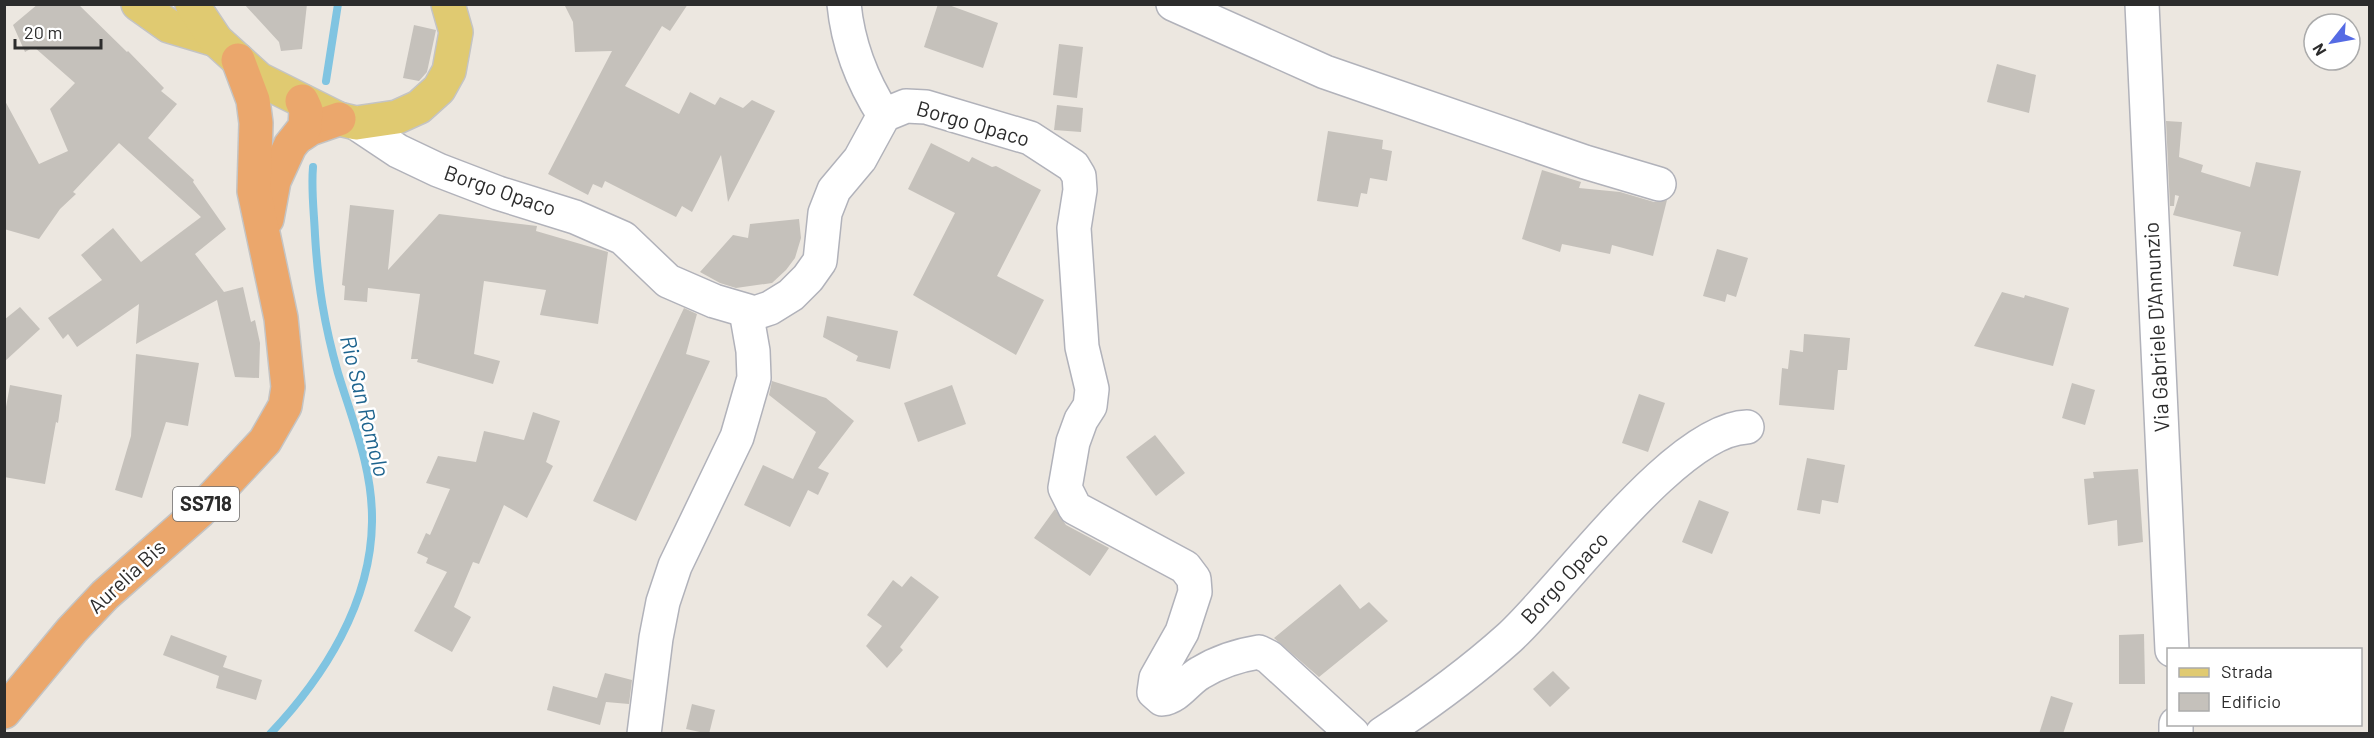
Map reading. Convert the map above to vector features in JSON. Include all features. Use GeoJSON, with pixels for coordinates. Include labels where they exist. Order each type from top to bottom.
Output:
{"type":"FeatureCollection","features":[{"type":"Feature","properties":{"kind":"highway","name":"SS718"},"geometry":{"type":"LineString","coordinates":[[227,50],[253,100],[256,123],[254,191],[264,245]]}},
{"type":"Feature","properties":{"kind":"highway"},"geometry":{"type":"LineString","coordinates":[[256,123],[270,105],[294,97]]}},
{"type":"Feature","properties":{"kind":"highway","name":"SS718"},"geometry":{"type":"LineString","coordinates":[[264,245],[274,181],[290,146],[300,135],[307,119],[294,97]]}},
{"type":"Feature","properties":{"kind":"highway"},"geometry":{"type":"LineString","coordinates":[[300,135],[310,129],[347,121]]}},
{"type":"Feature","properties":{"kind":"highway","name":"Aurelia Bis"},"geometry":{"type":"LineString","coordinates":[[4,712],[72,630],[105,595],[199,512],[265,441],[276,424],[285,405],[288,387],[281,318],[264,245]]}},
{"type":"Feature","properties":{"kind":"main road"},"geometry":{"type":"LineString","coordinates":[[138,4],[169,26],[227,50]]}},
{"type":"Feature","properties":{"kind":"main road"},"geometry":{"type":"LineString","coordinates":[[169,26],[180,20],[192,5],[227,50],[259,79],[347,121],[397,117],[419,107],[439,89],[449,71],[456,33],[448,4]]}},
{"type":"Feature","properties":{"kind":"street"},"geometry":{"type":"LineString","coordinates":[[844,4],[854,54],[867,89],[884,116]]}},
{"type":"Feature","properties":{"kind":"street"},"geometry":{"type":"LineString","coordinates":[[1173,4],[1324,72],[1585,162],[1659,184]]}},
{"type":"Feature","properties":{"kind":"street","name":"Via Gabriele D'Annunzio"},"geometry":{"type":"LineString","coordinates":[[2142,4],[2172,648]]}},
{"type":"Feature","properties":{"kind":"street","name":"Borgo Opaco"},"geometry":{"type":"LineString","coordinates":[[347,121],[398,151],[438,170],[498,193],[575,217],[623,238],[668,281],[714,301],[755,313],[770,308],[791,295],[808,278],[820,261],[825,213],[834,190],[860,159],[884,116],[906,106],[926,107],[1030,138],[1073,166],[1079,176],[1080,190],[1074,228],[1082,347],[1092,389],[1090,406],[1081,420],[1073,442],[1065,488],[1075,508],[1185,567],[1194,579],[1195,592],[1190,611],[1182,632],[1156,678],[1154,692],[1162,699],[1171,698],[1199,673],[1216,665],[1259,652],[1269,657],[1353,734]]}},
{"type":"Feature","properties":{"kind":"street"},"geometry":{"type":"LineString","coordinates":[[644,734],[663,602],[675,566],[737,437],[754,378],[753,351],[746,311]]}},
{"type":"Feature","properties":{"kind":"street","name":"Borgo Opaco"},"geometry":{"type":"LineString","coordinates":[[1382,734],[1454,682],[1510,637],[1590,552],[1633,501],[1671,467],[1716,435],[1735,427],[1747,427]]}},
{"type":"Feature","properties":{"kind":"building"},"geometry":{"type":"Polygon","coordinates":[[[38,4],[78,4],[128,51],[164,88],[161,91],[177,104],[148,138],[194,180],[193,182],[226,229],[195,254],[224,292],[243,287],[251,322],[255,320],[260,343],[259,378],[235,377],[217,300],[136,344],[139,304],[77,347],[68,334],[63,339],[48,318],[102,280],[81,255],[113,228],[141,262],[201,217],[119,143],[73,192],[76,194],[60,209],[39,239],[4,229],[4,99],[39,164],[68,151],[50,109],[75,83],[34,47],[25,52],[13,25],[38,4]]]}},
{"type":"Feature","properties":{"kind":"building"},"geometry":{"type":"Polygon","coordinates":[[[244,4],[307,4],[302,49],[281,51],[279,42],[244,4]]]}},
{"type":"Feature","properties":{"kind":"building"},"geometry":{"type":"Polygon","coordinates":[[[564,4],[688,4],[670,31],[662,26],[625,86],[679,114],[690,92],[715,105],[720,97],[743,108],[752,100],[775,111],[728,202],[721,155],[692,212],[682,206],[676,217],[605,181],[602,188],[593,184],[588,195],[548,174],[612,51],[575,52],[573,22],[564,4]]]}},
{"type":"Feature","properties":{"kind":"building"},"geometry":{"type":"Polygon","coordinates":[[[938,4],[946,4],[998,23],[983,68],[924,47],[938,4]]]}},
{"type":"Feature","properties":{"kind":"building"},"geometry":{"type":"Polygon","coordinates":[[[414,25],[436,30],[427,72],[419,81],[403,78],[414,25]]]}},
{"type":"Feature","properties":{"kind":"building"},"geometry":{"type":"Polygon","coordinates":[[[1059,44],[1083,47],[1077,98],[1053,95],[1059,44]]]}},
{"type":"Feature","properties":{"kind":"building"},"geometry":{"type":"Polygon","coordinates":[[[1997,64],[2036,75],[2029,113],[1987,102],[1997,64]]]}},
{"type":"Feature","properties":{"kind":"building"},"geometry":{"type":"Polygon","coordinates":[[[1057,105],[1083,108],[1081,132],[1054,130],[1057,105]]]}},
{"type":"Feature","properties":{"kind":"building"},"geometry":{"type":"Polygon","coordinates":[[[2166,121],[2182,122],[2179,157],[2203,165],[2201,172],[2250,187],[2256,162],[2301,171],[2278,276],[2233,266],[2241,232],[2173,215],[2179,196],[2175,195],[2174,206],[2170,206],[2166,121]]]}},
{"type":"Feature","properties":{"kind":"building"},"geometry":{"type":"Polygon","coordinates":[[[1328,131],[1383,140],[1382,149],[1392,151],[1387,181],[1370,178],[1367,194],[1361,193],[1358,207],[1317,201],[1328,131]]]}},
{"type":"Feature","properties":{"kind":"building"},"geometry":{"type":"Polygon","coordinates":[[[931,143],[969,162],[972,157],[992,167],[996,166],[1041,190],[997,276],[1044,300],[1016,355],[913,295],[955,213],[908,189],[931,143]]]}},
{"type":"Feature","properties":{"kind":"building"},"geometry":{"type":"Polygon","coordinates":[[[1542,170],[1581,182],[1579,188],[1620,192],[1654,202],[1667,200],[1653,256],[1612,245],[1610,254],[1562,244],[1560,252],[1522,239],[1542,170]]]}},
{"type":"Feature","properties":{"kind":"building"},"geometry":{"type":"Polygon","coordinates":[[[350,205],[394,210],[388,270],[439,214],[537,226],[536,231],[608,252],[598,324],[540,315],[546,290],[484,281],[474,354],[500,361],[493,384],[417,362],[418,359],[411,359],[420,294],[368,288],[367,302],[344,300],[345,286],[342,285],[350,205]]]}},
{"type":"Feature","properties":{"kind":"building"},"geometry":{"type":"Polygon","coordinates":[[[799,219],[801,238],[795,258],[772,283],[736,288],[720,283],[700,272],[733,235],[748,238],[750,224],[799,219]]]}},
{"type":"Feature","properties":{"kind":"building"},"geometry":{"type":"Polygon","coordinates":[[[1717,249],[1748,258],[1736,297],[1727,294],[1725,302],[1703,296],[1717,249]]]}},
{"type":"Feature","properties":{"kind":"building"},"geometry":{"type":"Polygon","coordinates":[[[2002,292],[2024,298],[2025,295],[2069,308],[2053,366],[1974,346],[2002,292]]]}},
{"type":"Feature","properties":{"kind":"building"},"geometry":{"type":"Polygon","coordinates":[[[20,307],[40,329],[4,362],[4,320],[20,307]]]}},
{"type":"Feature","properties":{"kind":"building"},"geometry":{"type":"Polygon","coordinates":[[[684,308],[697,314],[686,354],[710,361],[636,521],[593,501],[684,308]]]}},
{"type":"Feature","properties":{"kind":"building"},"geometry":{"type":"Polygon","coordinates":[[[827,316],[898,331],[890,369],[856,361],[858,356],[823,337],[827,316]]]}},
{"type":"Feature","properties":{"kind":"building"},"geometry":{"type":"Polygon","coordinates":[[[1804,334],[1850,338],[1847,370],[1838,370],[1834,410],[1779,405],[1782,368],[1788,369],[1790,350],[1803,352],[1804,334]]]}},
{"type":"Feature","properties":{"kind":"building"},"geometry":{"type":"Polygon","coordinates":[[[136,354],[199,363],[188,426],[166,422],[142,498],[115,490],[131,436],[136,354]]]}},
{"type":"Feature","properties":{"kind":"building"},"geometry":{"type":"Polygon","coordinates":[[[772,381],[826,398],[854,421],[818,468],[829,473],[818,495],[808,490],[790,527],[744,505],[763,465],[793,479],[816,432],[769,395],[772,381]]]}},
{"type":"Feature","properties":{"kind":"building"},"geometry":{"type":"Polygon","coordinates":[[[2072,383],[2095,390],[2085,425],[2062,418],[2072,383]]]}},
{"type":"Feature","properties":{"kind":"building"},"geometry":{"type":"Polygon","coordinates":[[[10,385],[62,395],[45,484],[4,477],[4,418],[10,385]]]}},
{"type":"Feature","properties":{"kind":"building"},"geometry":{"type":"Polygon","coordinates":[[[952,385],[966,424],[918,442],[904,403],[952,385]]]}},
{"type":"Feature","properties":{"kind":"building"},"geometry":{"type":"Polygon","coordinates":[[[1639,394],[1665,403],[1648,452],[1622,443],[1639,394]]]}},
{"type":"Feature","properties":{"kind":"building"},"geometry":{"type":"Polygon","coordinates":[[[533,412],[560,421],[546,462],[553,466],[527,518],[504,505],[479,564],[473,562],[454,607],[471,617],[452,652],[414,631],[447,572],[426,563],[428,558],[417,553],[426,533],[430,535],[450,489],[426,483],[438,456],[476,462],[484,431],[524,440],[533,412]]]}},
{"type":"Feature","properties":{"kind":"building"},"geometry":{"type":"Polygon","coordinates":[[[1155,435],[1185,473],[1156,496],[1126,457],[1155,435]]]}},
{"type":"Feature","properties":{"kind":"building"},"geometry":{"type":"Polygon","coordinates":[[[1807,458],[1845,465],[1838,503],[1822,500],[1820,514],[1797,510],[1807,458]]]}},
{"type":"Feature","properties":{"kind":"building"},"geometry":{"type":"Polygon","coordinates":[[[2138,469],[2143,542],[2118,546],[2117,520],[2088,525],[2084,479],[2094,478],[2093,472],[2138,469]]]}},
{"type":"Feature","properties":{"kind":"building"},"geometry":{"type":"Polygon","coordinates":[[[1699,500],[1729,512],[1712,554],[1682,542],[1699,500]]]}},
{"type":"Feature","properties":{"kind":"building"},"geometry":{"type":"Polygon","coordinates":[[[1055,509],[1066,525],[1109,548],[1090,576],[1034,538],[1055,509]]]}},
{"type":"Feature","properties":{"kind":"building"},"geometry":{"type":"Polygon","coordinates":[[[911,576],[939,597],[900,647],[903,650],[887,668],[866,646],[882,626],[867,615],[893,580],[902,587],[911,576]]]}},
{"type":"Feature","properties":{"kind":"building"},"geometry":{"type":"Polygon","coordinates":[[[1340,584],[1360,609],[1369,602],[1388,621],[1319,677],[1274,638],[1340,584]]]}},
{"type":"Feature","properties":{"kind":"building"},"geometry":{"type":"Polygon","coordinates":[[[2144,634],[2145,684],[2119,684],[2119,635],[2144,634]]]}},
{"type":"Feature","properties":{"kind":"building"},"geometry":{"type":"Polygon","coordinates":[[[171,635],[227,656],[223,667],[262,680],[256,700],[216,688],[219,676],[163,655],[171,635]]]}},
{"type":"Feature","properties":{"kind":"building"},"geometry":{"type":"Polygon","coordinates":[[[1553,671],[1570,688],[1550,707],[1533,689],[1553,671]]]}},
{"type":"Feature","properties":{"kind":"building"},"geometry":{"type":"Polygon","coordinates":[[[605,673],[632,680],[629,704],[606,702],[600,725],[547,710],[553,686],[597,698],[605,673]]]}},
{"type":"Feature","properties":{"kind":"building"},"geometry":{"type":"Polygon","coordinates":[[[2051,696],[2073,703],[2063,734],[2039,734],[2051,696]]]}},
{"type":"Feature","properties":{"kind":"building"},"geometry":{"type":"Polygon","coordinates":[[[692,704],[715,710],[709,734],[686,729],[692,704]]]}},
{"type":"Feature","properties":{"kind":"waterway","name":"Rio San Romolo"},"geometry":{"type":"LineString","coordinates":[[326,81],[338,4]]}},
{"type":"Feature","properties":{"kind":"waterway","name":"Rio San Romolo"},"geometry":{"type":"LineString","coordinates":[[270,734],[309,688],[341,637],[354,610],[370,552],[372,522],[366,465],[333,355],[322,304],[312,192],[313,167]]}}]}
